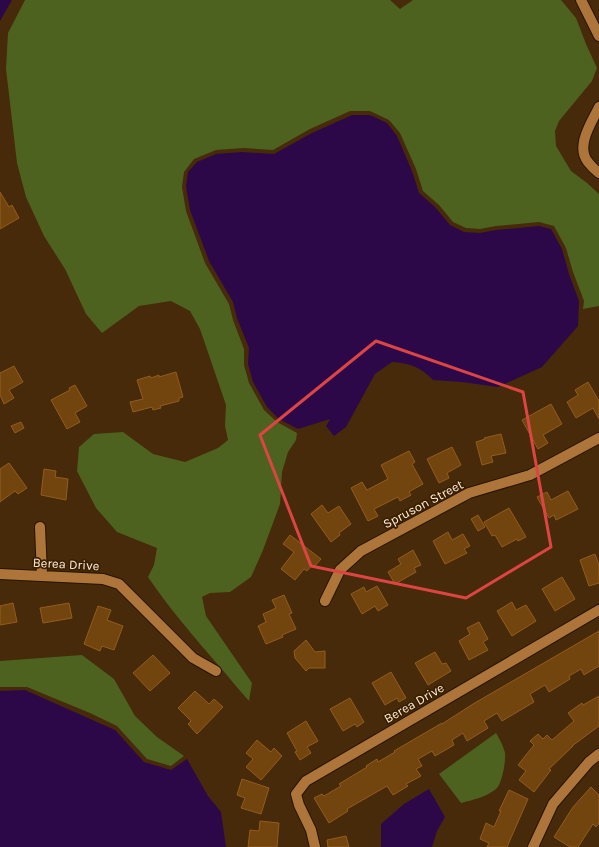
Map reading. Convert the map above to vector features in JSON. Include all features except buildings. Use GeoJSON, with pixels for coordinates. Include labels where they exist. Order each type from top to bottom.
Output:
{"type":"FeatureCollection","features":[{"type":"Feature","properties":{"kind":"street"},"geometry":{"type":"LineString","coordinates":[[582,0],[599,36]]}},
{"type":"Feature","properties":{"kind":"street"},"geometry":{"type":"LineString","coordinates":[[599,107],[584,138],[583,151],[587,162],[599,173]]}},
{"type":"Feature","properties":{"kind":"street","name":"Spruson Street"},"geometry":{"type":"LineString","coordinates":[[325,601],[340,570],[361,551],[469,493],[530,475],[599,438]]}},
{"type":"Feature","properties":{"kind":"street"},"geometry":{"type":"LineString","coordinates":[[40,527],[42,575]]}},
{"type":"Feature","properties":{"kind":"street","name":"Berea Drive"},"geometry":{"type":"LineString","coordinates":[[0,574],[103,579],[119,584],[193,658],[216,671]]}},
{"type":"Feature","properties":{"kind":"street","name":"Berea Drive"},"geometry":{"type":"LineString","coordinates":[[315,847],[311,830],[299,805],[296,794],[306,781],[599,610]]}},
{"type":"Feature","properties":{"kind":"street"},"geometry":{"type":"LineString","coordinates":[[533,847],[553,804],[590,762],[599,754]]}},
{"type":"Feature","properties":{"kind":"highlighted area"},"geometry":{"type":"Polygon","coordinates":[[[376,341],[523,392],[551,547],[466,598],[311,566],[260,435],[376,341]]]}},
{"type":"Feature","properties":{"kind":"green space"},"geometry":{"type":"Polygon","coordinates":[[[25,0],[390,0],[400,9],[413,0],[561,0],[576,18],[597,68],[592,81],[559,121],[555,131],[556,146],[571,171],[599,194],[599,306],[583,309],[584,301],[566,248],[554,226],[539,222],[480,229],[466,228],[453,222],[439,205],[423,191],[416,169],[400,133],[389,120],[370,111],[350,111],[310,129],[273,150],[243,148],[216,150],[194,159],[184,172],[182,187],[186,211],[205,263],[229,304],[233,320],[244,349],[244,365],[249,383],[264,410],[277,422],[297,433],[296,440],[288,452],[282,472],[280,504],[251,577],[230,592],[210,593],[202,597],[206,616],[252,683],[249,701],[164,600],[148,577],[154,565],[157,548],[117,532],[96,508],[77,471],[79,447],[94,434],[123,432],[153,454],[185,462],[218,448],[228,440],[225,426],[226,405],[200,329],[190,311],[171,301],[139,306],[102,333],[86,314],[65,269],[44,236],[26,197],[17,163],[6,69],[8,33],[25,0]]]}},
{"type":"Feature","properties":{"kind":"green space"},"geometry":{"type":"Polygon","coordinates":[[[82,655],[114,679],[135,716],[157,737],[184,756],[171,766],[147,759],[117,726],[27,687],[0,687],[0,661],[82,655]]]}},
{"type":"Feature","properties":{"kind":"green space"},"geometry":{"type":"Polygon","coordinates":[[[496,733],[505,753],[503,772],[498,786],[492,792],[484,796],[461,803],[439,774],[496,733]]]}},
{"type":"Feature","properties":{"kind":"shaded area"},"geometry":{"type":"Polygon","coordinates":[[[0,0],[12,0],[0,21],[0,0]]]}},
{"type":"Feature","properties":{"kind":"shaded area"},"geometry":{"type":"Polygon","coordinates":[[[352,115],[370,115],[387,123],[397,136],[412,171],[419,193],[435,207],[450,225],[464,232],[480,233],[539,226],[551,229],[562,249],[579,301],[578,326],[542,367],[498,387],[433,380],[414,366],[392,362],[375,374],[346,427],[334,436],[326,426],[330,419],[298,429],[279,419],[267,407],[253,382],[248,364],[249,348],[237,318],[233,302],[209,261],[190,210],[186,186],[188,172],[197,162],[216,154],[242,152],[274,154],[312,133],[352,115]]]}},
{"type":"Feature","properties":{"kind":"shaded area"},"geometry":{"type":"Polygon","coordinates":[[[25,690],[115,730],[144,762],[171,770],[187,759],[208,796],[221,812],[226,847],[0,847],[0,691],[25,690]]]}},
{"type":"Feature","properties":{"kind":"shaded area"},"geometry":{"type":"Polygon","coordinates":[[[429,789],[445,817],[437,831],[432,847],[381,847],[381,824],[404,804],[429,789]]]}}]}
